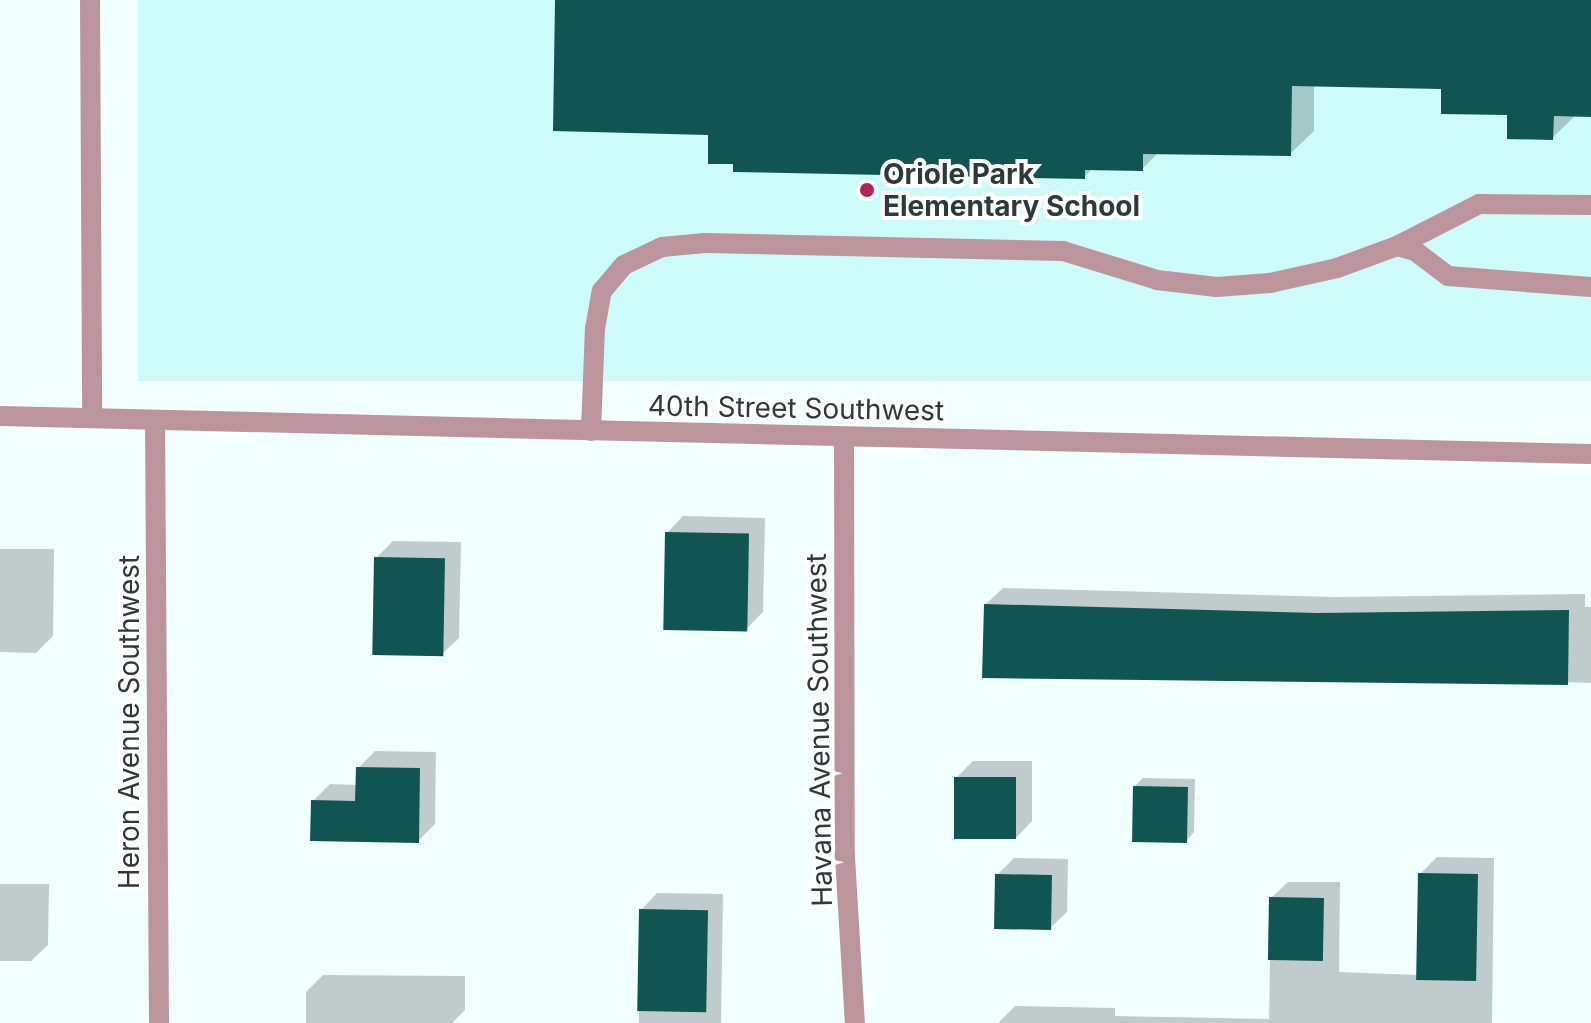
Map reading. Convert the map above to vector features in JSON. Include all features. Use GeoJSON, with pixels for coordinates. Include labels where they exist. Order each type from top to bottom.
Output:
{"type":"FeatureCollection","features":[{"type":"Feature","properties":{"kind":"street"},"geometry":{"type":"LineString","coordinates":[[90,0],[92,418]]}},
{"type":"Feature","properties":{"kind":"street"},"geometry":{"type":"LineString","coordinates":[[591,431],[595,329],[602,291],[624,265],[662,247],[705,243],[1063,251],[1157,280],[1217,287],[1306,277],[1397,246],[1479,204],[1591,205]]}},
{"type":"Feature","properties":{"kind":"street"},"geometry":{"type":"LineString","coordinates":[[1397,246],[1463,279],[1591,287]]}},
{"type":"Feature","properties":{"kind":"street","name":"40th Street Southwest"},"geometry":{"type":"LineString","coordinates":[[0,416],[1591,454]]}},
{"type":"Feature","properties":{"kind":"street","name":"Heron Avenue Southwest"},"geometry":{"type":"LineString","coordinates":[[155,420],[159,1023]]}},
{"type":"Feature","properties":{"kind":"street","name":"Havana Avenue Southwest"},"geometry":{"type":"LineString","coordinates":[[844,437],[845,857],[855,1023]]}},
{"type":"Feature","properties":{"kind":"shaded area","name":"Oriole Park Elementary School"},"geometry":{"type":"Polygon","coordinates":[[[138,0],[1591,0],[1591,381],[138,381],[138,0]]]}},
{"type":"Feature","properties":{"kind":"building"},"geometry":{"type":"Polygon","coordinates":[[[555,0],[1591,0],[1591,117],[1554,116],[1553,140],[1507,139],[1507,115],[1441,114],[1441,89],[1292,86],[1291,156],[1143,154],[1143,171],[1085,170],[1085,179],[733,172],[733,164],[708,164],[708,135],[553,131],[555,0]]]}},
{"type":"Feature","properties":{"kind":"building"},"geometry":{"type":"Polygon","coordinates":[[[665,532],[749,533],[747,631],[663,630],[665,532]]]}},
{"type":"Feature","properties":{"kind":"building"},"geometry":{"type":"Polygon","coordinates":[[[374,557],[445,558],[443,656],[372,655],[374,557]]]}},
{"type":"Feature","properties":{"kind":"building"},"geometry":{"type":"Polygon","coordinates":[[[984,604],[1317,613],[1569,610],[1568,685],[982,678],[984,604]]]}},
{"type":"Feature","properties":{"kind":"building"},"geometry":{"type":"Polygon","coordinates":[[[356,767],[420,768],[419,843],[310,841],[311,800],[355,801],[356,767]]]}},
{"type":"Feature","properties":{"kind":"building"},"geometry":{"type":"Polygon","coordinates":[[[954,777],[1016,777],[1016,839],[954,839],[954,777]]]}},
{"type":"Feature","properties":{"kind":"building"},"geometry":{"type":"Polygon","coordinates":[[[1133,786],[1188,787],[1187,843],[1132,842],[1133,786]]]}},
{"type":"Feature","properties":{"kind":"building"},"geometry":{"type":"Polygon","coordinates":[[[1418,873],[1478,874],[1476,981],[1416,980],[1418,873]]]}},
{"type":"Feature","properties":{"kind":"building"},"geometry":{"type":"Polygon","coordinates":[[[995,874],[1052,875],[1051,930],[994,929],[995,874]]]}},
{"type":"Feature","properties":{"kind":"building"},"geometry":{"type":"Polygon","coordinates":[[[1269,897],[1324,898],[1323,961],[1268,960],[1269,897]]]}},
{"type":"Feature","properties":{"kind":"building"},"geometry":{"type":"Polygon","coordinates":[[[639,909],[708,910],[706,1012],[637,1011],[639,909]]]}},
{"type":"Feature","properties":{"kind":"place","name":"Oriole Park Elementary School"},"geometry":{"type":"Point","coordinates":[867,190]}}]}
